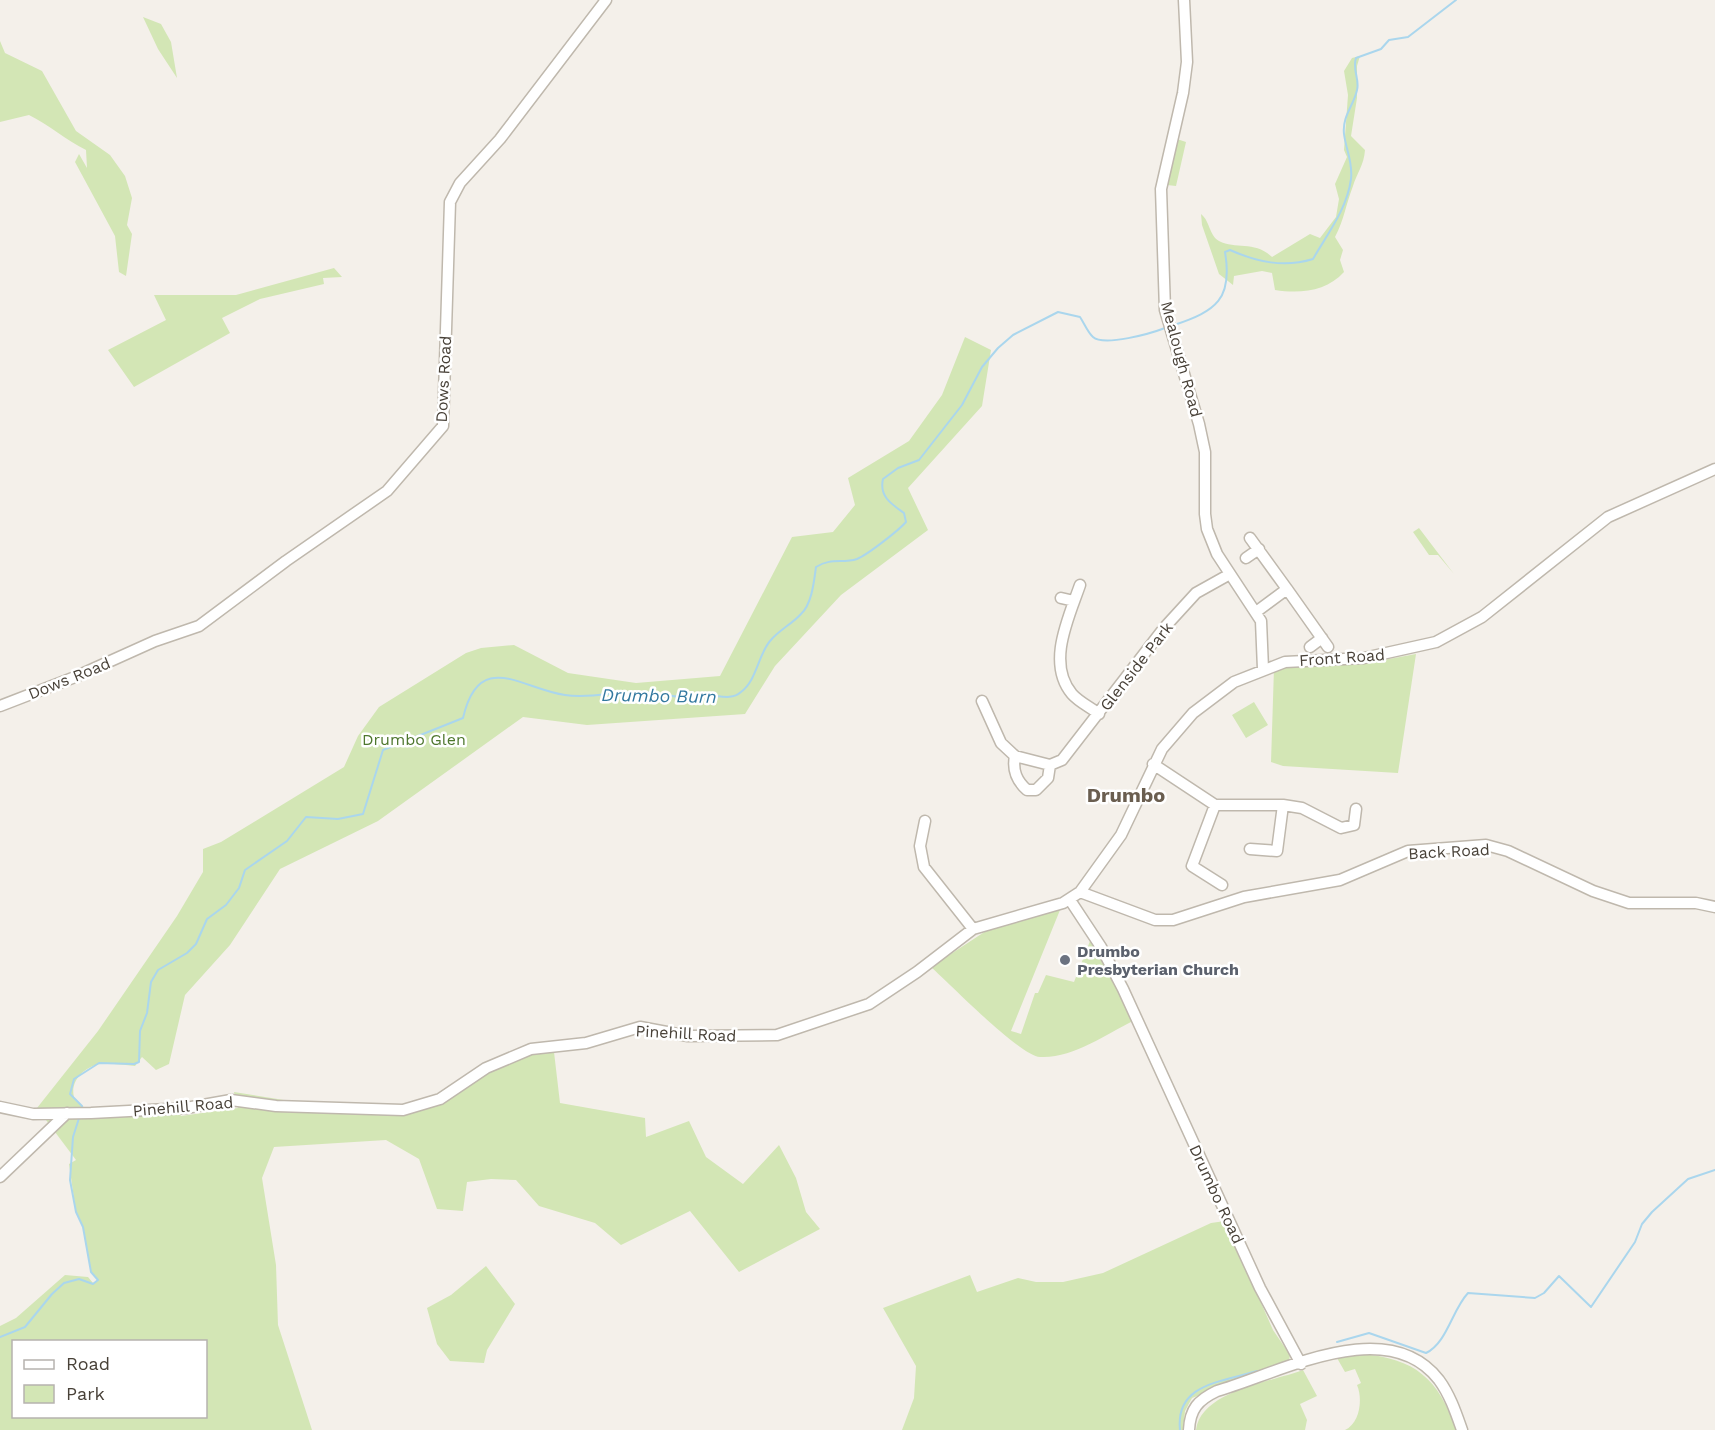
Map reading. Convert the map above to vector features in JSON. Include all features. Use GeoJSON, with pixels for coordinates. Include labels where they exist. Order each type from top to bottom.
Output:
{"type":"FeatureCollection","features":[{"type":"Feature","properties":{"kind":"street","name":"Dows Road"},"geometry":{"type":"LineString","coordinates":[[0,706],[75,677],[155,641],[199,626],[286,561],[387,491],[443,426],[450,202],[460,183],[494,146],[606,0]]}},
{"type":"Feature","properties":{"kind":"street","name":"Mealough Road"},"geometry":{"type":"LineString","coordinates":[[1184,0],[1186,62],[1183,93],[1161,189],[1165,310],[1199,424],[1205,452],[1207,530],[1216,554],[1256,612],[1263,633],[1263,669]]}},
{"type":"Feature","properties":{"kind":"street","name":"Front Road"},"geometry":{"type":"LineString","coordinates":[[1070,900],[1080,892],[1121,835],[1153,764],[1175,731],[1234,682],[1263,669],[1311,659],[1377,656],[1436,642],[1482,616],[1608,517],[1715,469]]}},
{"type":"Feature","properties":{"kind":"street"},"geometry":{"type":"LineString","coordinates":[[1250,538],[1325,643],[1310,647]]}},
{"type":"Feature","properties":{"kind":"street"},"geometry":{"type":"LineString","coordinates":[[1246,558],[1259,549]]}},
{"type":"Feature","properties":{"kind":"street","name":"Glenside Park"},"geometry":{"type":"LineString","coordinates":[[982,701],[1001,743],[1015,756],[1014,773],[1027,790],[1035,790],[1042,786],[1048,778],[1050,765],[1062,760],[1164,628],[1196,593],[1230,574]]}},
{"type":"Feature","properties":{"kind":"street"},"geometry":{"type":"LineString","coordinates":[[1080,585],[1064,631],[1061,669],[1074,696],[1099,714]]}},
{"type":"Feature","properties":{"kind":"street"},"geometry":{"type":"LineString","coordinates":[[1256,612],[1287,590]]}},
{"type":"Feature","properties":{"kind":"street"},"geometry":{"type":"LineString","coordinates":[[1061,598],[1074,601]]}},
{"type":"Feature","properties":{"kind":"street"},"geometry":{"type":"LineString","coordinates":[[1015,756],[1050,765]]}},
{"type":"Feature","properties":{"kind":"street"},"geometry":{"type":"LineString","coordinates":[[1153,764],[1215,805],[1302,808],[1341,828],[1354,825],[1356,809]]}},
{"type":"Feature","properties":{"kind":"street"},"geometry":{"type":"LineString","coordinates":[[1215,805],[1192,866],[1221,885]]}},
{"type":"Feature","properties":{"kind":"street"},"geometry":{"type":"LineString","coordinates":[[1250,849],[1277,851],[1283,806]]}},
{"type":"Feature","properties":{"kind":"street"},"geometry":{"type":"LineString","coordinates":[[925,821],[920,846],[924,867],[973,929]]}},
{"type":"Feature","properties":{"kind":"street","name":"Back Road"},"geometry":{"type":"LineString","coordinates":[[1080,892],[1155,920],[1173,920],[1244,897],[1350,877],[1394,855],[1408,851],[1486,845],[1508,851],[1593,891],[1629,903],[1696,903],[1715,907]]}},
{"type":"Feature","properties":{"kind":"street","name":"Pinehill Road"},"geometry":{"type":"LineString","coordinates":[[0,1107],[27,1113],[76,1113],[186,1108],[231,1100],[276,1106],[403,1110],[440,1099],[486,1068],[531,1048],[586,1043],[630,1029],[652,1028],[704,1037],[777,1035],[882,997],[973,929],[1070,900]]}},
{"type":"Feature","properties":{"kind":"street","name":"Drumbo Road"},"geometry":{"type":"LineString","coordinates":[[1070,900],[1101,947],[1123,989],[1260,1288],[1300,1364]]}},
{"type":"Feature","properties":{"kind":"street"},"geometry":{"type":"LineString","coordinates":[[0,1177],[76,1113]]}},
{"type":"Feature","properties":{"kind":"street"},"geometry":{"type":"LineString","coordinates":[[1189,1430],[1190,1416],[1201,1399],[1217,1391],[1326,1354],[1375,1348],[1410,1357],[1438,1379],[1449,1395],[1462,1430]]}},
{"type":"Feature","properties":{"kind":"green space"},"geometry":{"type":"Polygon","coordinates":[[[143,17],[161,24],[171,42],[177,78],[158,49],[143,17]]]}},
{"type":"Feature","properties":{"kind":"green space"},"geometry":{"type":"Polygon","coordinates":[[[0,41],[5,53],[42,71],[76,131],[110,155],[125,176],[132,198],[127,225],[132,234],[126,276],[119,272],[115,236],[75,162],[79,154],[87,168],[86,150],[29,115],[0,122],[0,41]]]}},
{"type":"Feature","properties":{"kind":"green space"},"geometry":{"type":"Polygon","coordinates":[[[1360,56],[1357,66],[1357,98],[1351,136],[1365,150],[1362,165],[1335,237],[1343,250],[1340,260],[1344,272],[1330,283],[1313,290],[1294,292],[1275,290],[1272,273],[1262,271],[1234,276],[1233,285],[1219,274],[1202,225],[1201,214],[1219,241],[1259,249],[1272,257],[1310,234],[1320,238],[1336,217],[1339,199],[1335,184],[1347,157],[1344,150],[1348,95],[1344,71],[1352,58],[1360,56]]]}},
{"type":"Feature","properties":{"kind":"green space"},"geometry":{"type":"Polygon","coordinates":[[[1177,139],[1186,142],[1176,186],[1167,185],[1177,139]]]}},
{"type":"Feature","properties":{"kind":"green space"},"geometry":{"type":"Polygon","coordinates":[[[334,268],[342,277],[323,278],[324,284],[260,299],[222,318],[230,333],[134,387],[108,350],[166,320],[154,295],[236,295],[334,268]]]}},
{"type":"Feature","properties":{"kind":"green space","name":"Drumbo Glen"},"geometry":{"type":"Polygon","coordinates":[[[965,337],[991,350],[982,406],[908,488],[928,530],[841,595],[775,666],[745,714],[587,725],[523,717],[378,821],[280,869],[230,945],[185,995],[169,1064],[156,1070],[142,1057],[135,1066],[100,1064],[88,1068],[78,1077],[73,1094],[75,1100],[85,1108],[176,1106],[181,1116],[238,1108],[234,1092],[290,1101],[427,1108],[458,1094],[486,1071],[523,1056],[554,1052],[560,1103],[645,1118],[646,1137],[689,1121],[706,1157],[743,1184],[779,1145],[796,1178],[806,1212],[820,1229],[739,1272],[690,1211],[621,1245],[595,1223],[539,1206],[516,1180],[491,1179],[467,1182],[463,1211],[437,1209],[419,1159],[386,1140],[274,1147],[262,1178],[276,1265],[278,1325],[312,1430],[0,1430],[0,1326],[16,1318],[65,1275],[88,1277],[93,1283],[98,1280],[91,1272],[83,1227],[76,1212],[69,1164],[76,1160],[37,1108],[98,1031],[177,916],[203,872],[203,849],[221,842],[344,767],[358,736],[379,707],[466,653],[481,648],[514,645],[568,673],[636,683],[720,676],[792,537],[833,532],[855,505],[848,478],[909,441],[942,395],[965,337]]]}},
{"type":"Feature","properties":{"kind":"green space"},"geometry":{"type":"Polygon","coordinates":[[[1419,528],[1454,574],[1438,555],[1429,555],[1413,532],[1419,528]]]}},
{"type":"Feature","properties":{"kind":"green space"},"geometry":{"type":"Polygon","coordinates":[[[1416,654],[1398,773],[1283,766],[1271,762],[1274,668],[1373,662],[1416,654]]]}},
{"type":"Feature","properties":{"kind":"green space"},"geometry":{"type":"Polygon","coordinates":[[[1254,702],[1268,725],[1246,738],[1232,715],[1254,702]]]}},
{"type":"Feature","properties":{"kind":"green space"},"geometry":{"type":"Polygon","coordinates":[[[1060,910],[1011,1031],[1021,1034],[1035,993],[1038,993],[1046,975],[1074,982],[1092,936],[1133,1021],[1076,1050],[1052,1057],[1040,1057],[1030,1054],[1002,1033],[931,967],[989,929],[1004,923],[1060,910]]]}},
{"type":"Feature","properties":{"kind":"green space"},"geometry":{"type":"Polygon","coordinates":[[[1225,1221],[1273,1330],[1290,1355],[1289,1361],[1192,1398],[1185,1411],[1183,1430],[902,1430],[914,1398],[916,1366],[883,1308],[970,1275],[977,1292],[1018,1278],[1036,1282],[1063,1282],[1103,1273],[1211,1223],[1225,1221]]]}},
{"type":"Feature","properties":{"kind":"green space"},"geometry":{"type":"Polygon","coordinates":[[[486,1266],[515,1304],[487,1350],[484,1363],[450,1361],[437,1344],[427,1308],[451,1295],[486,1266]]]}},
{"type":"Feature","properties":{"kind":"green space"},"geometry":{"type":"Polygon","coordinates":[[[1361,1354],[1396,1360],[1422,1374],[1442,1397],[1456,1430],[1345,1430],[1350,1427],[1357,1416],[1360,1397],[1357,1385],[1361,1383],[1355,1369],[1345,1372],[1337,1358],[1361,1354]]]}},
{"type":"Feature","properties":{"kind":"green space"},"geometry":{"type":"Polygon","coordinates":[[[1303,1370],[1317,1396],[1300,1404],[1307,1420],[1305,1430],[1196,1430],[1201,1417],[1210,1406],[1224,1397],[1256,1384],[1303,1370]]]}},
{"type":"Feature","properties":{"kind":"waterway","name":"Drumbo Burn"},"geometry":{"type":"LineString","coordinates":[[1174,325],[1201,314],[1218,301],[1226,281],[1225,252],[1230,250],[1250,258],[1281,263],[1313,259],[1336,220],[1349,190],[1351,167],[1344,128],[1346,116],[1357,90],[1356,58],[1381,49],[1389,40],[1408,37],[1456,0]]}},
{"type":"Feature","properties":{"kind":"waterway","name":"Drumbo Burn"},"geometry":{"type":"LineString","coordinates":[[81,1110],[82,1106],[70,1094],[74,1079],[99,1063],[134,1064],[139,1062],[140,1031],[147,1013],[151,982],[158,970],[187,953],[196,944],[207,919],[226,905],[239,888],[245,870],[287,841],[306,817],[338,819],[363,814],[383,750],[463,718],[470,697],[480,684],[491,678],[518,681],[574,696],[633,692],[683,697],[737,695],[751,681],[770,641],[805,610],[812,592],[816,567],[832,561],[857,559],[868,553],[906,522],[904,513],[884,495],[883,479],[898,468],[919,460],[962,405],[982,367],[1013,335],[1058,312],[1080,317],[1091,335],[1099,340],[1117,340],[1165,328]]}},
{"type":"Feature","properties":{"kind":"waterway","name":"Drumbo Burn"},"geometry":{"type":"LineString","coordinates":[[0,1337],[25,1327],[64,1283],[79,1279],[93,1284],[98,1280],[91,1272],[83,1227],[76,1212],[70,1180],[73,1137],[80,1115]]}},
{"type":"Feature","properties":{"kind":"waterway"},"geometry":{"type":"LineString","coordinates":[[1337,1342],[1369,1333],[1426,1353],[1439,1342],[1468,1293],[1535,1298],[1544,1293],[1559,1276],[1591,1307],[1635,1242],[1642,1224],[1652,1212],[1688,1179],[1715,1170]]}},
{"type":"Feature","properties":{"kind":"waterway"},"geometry":{"type":"LineString","coordinates":[[1180,1430],[1180,1414],[1185,1402],[1193,1394],[1216,1382],[1257,1371]]}},
{"type":"Feature","properties":{"kind":"place","name":"Drumbo Presbyterian Church"},"geometry":{"type":"Point","coordinates":[1065,960]}},
{"type":"Feature","properties":{"kind":"district","name":"Drumbo"},"geometry":{"type":"Point","coordinates":[1126,795]}}]}
